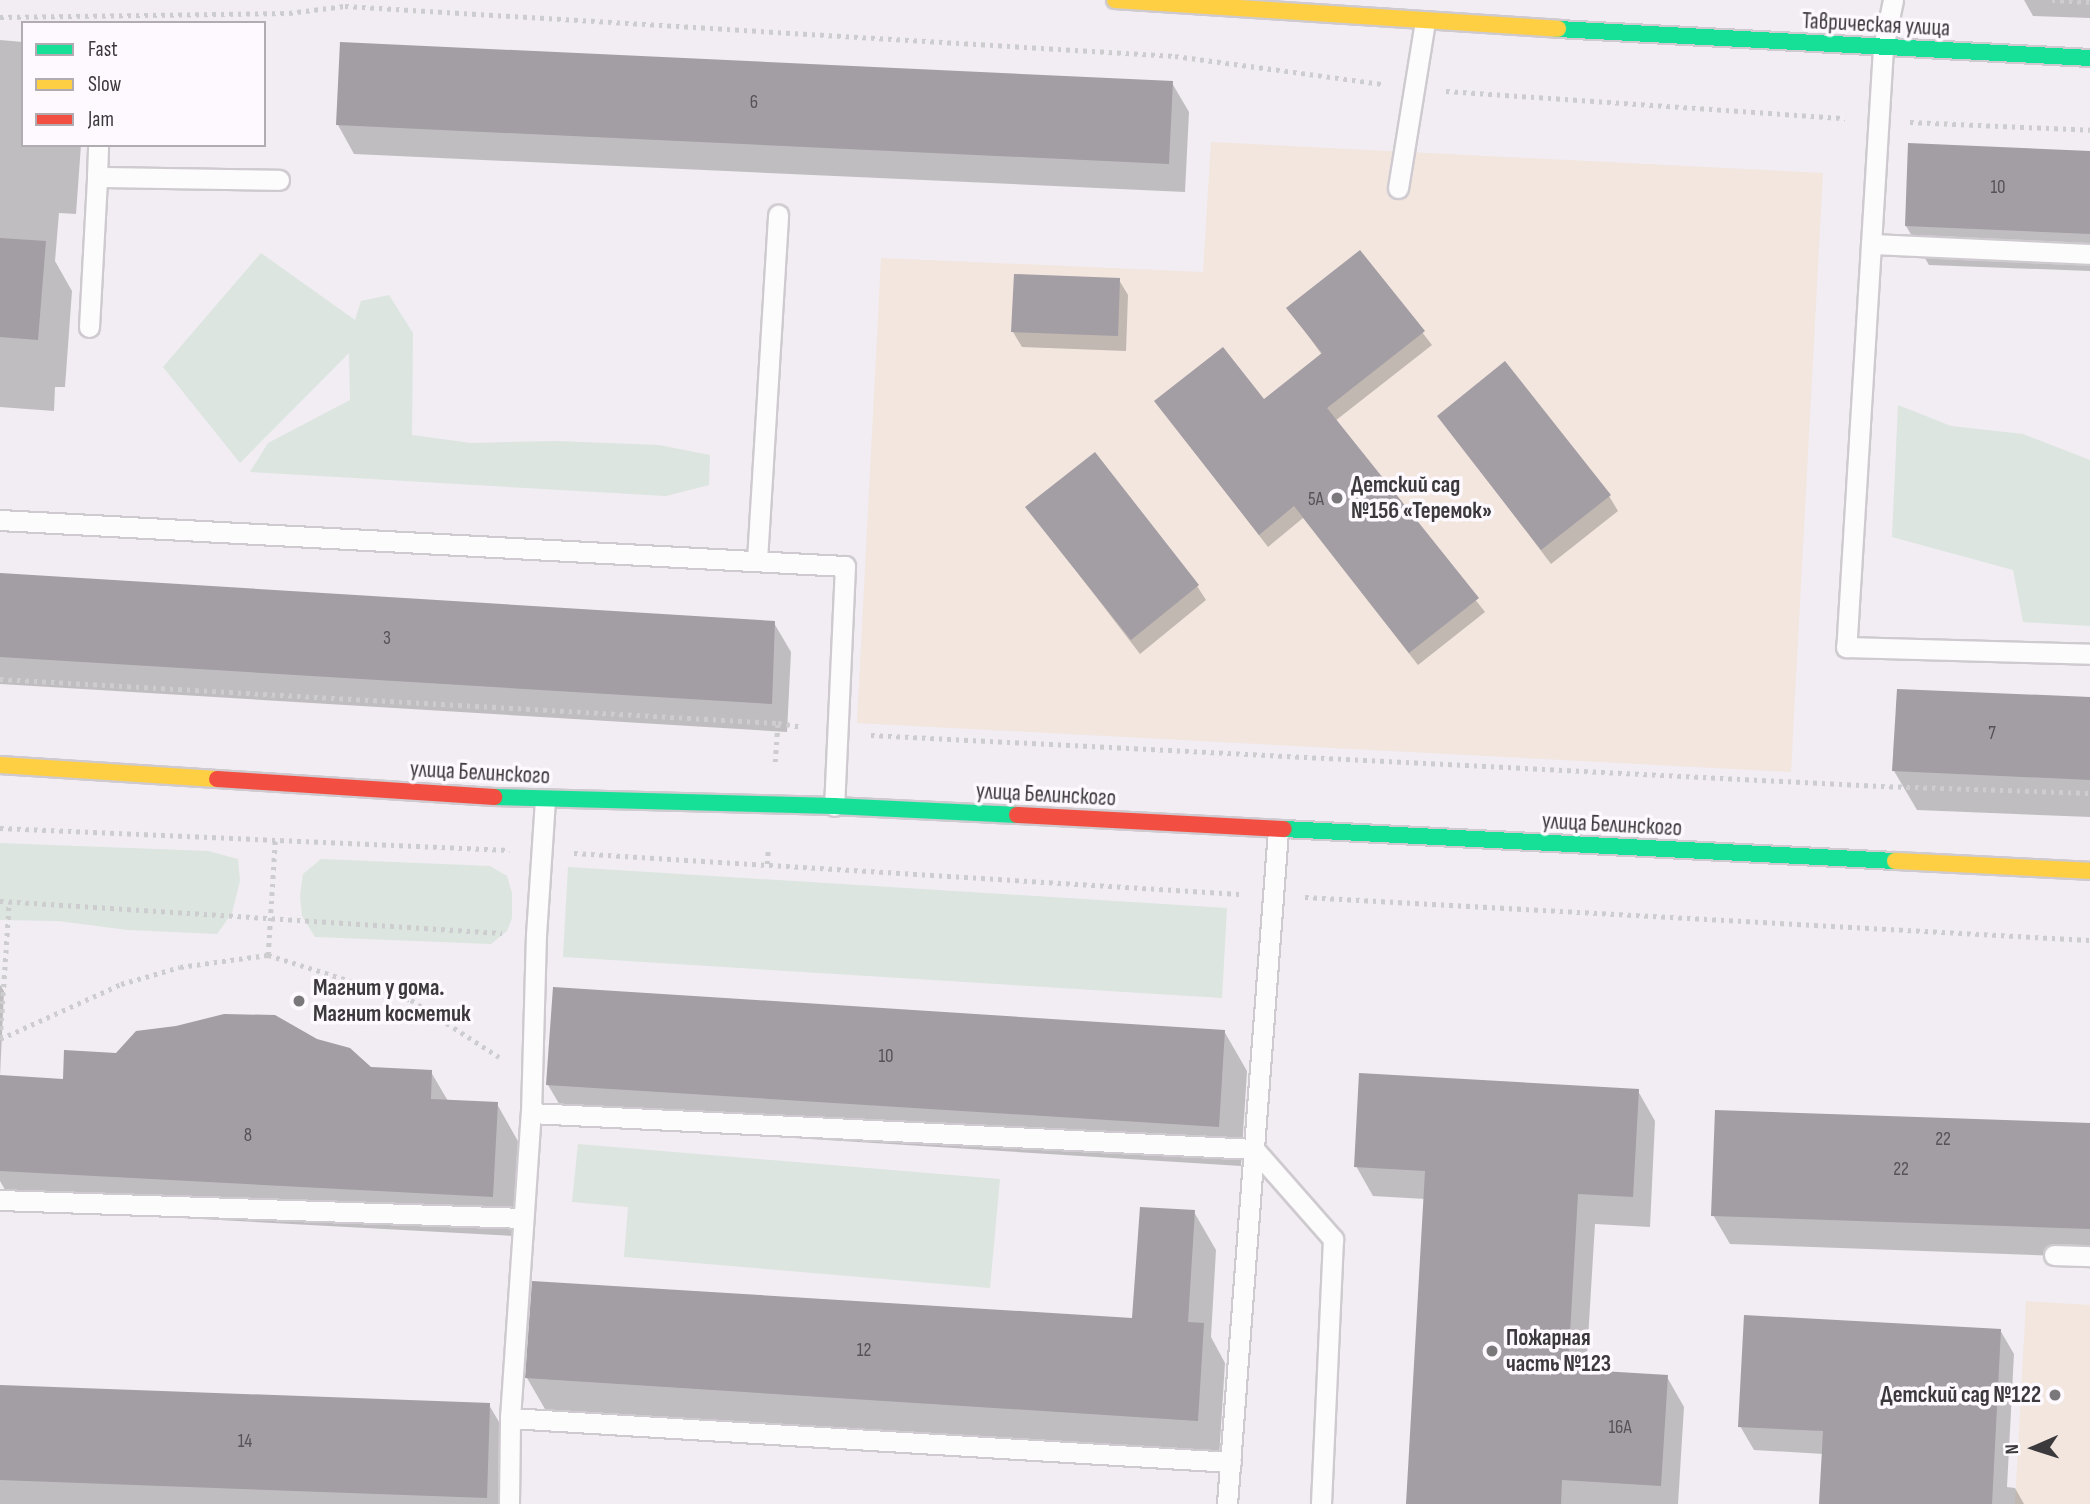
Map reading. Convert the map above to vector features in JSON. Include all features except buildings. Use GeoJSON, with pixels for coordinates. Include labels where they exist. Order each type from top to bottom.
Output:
{"type":"FeatureCollection","features":[{"type":"Feature","properties":{"kind":"street","name":"Таврическая улица"},"geometry":{"type":"LineString","coordinates":[[1115,0],[1295,7],[1424,22],[2090,58]]}},
{"type":"Feature","properties":{"kind":"street","name":"улица Белинского"},"geometry":{"type":"LineString","coordinates":[[0,765],[545,800],[834,806],[2090,872]]}},
{"type":"Feature","properties":{"kind":"lane"},"geometry":{"type":"LineString","coordinates":[[1893,0],[1883,48],[1846,647],[2090,654]]}},
{"type":"Feature","properties":{"kind":"lane"},"geometry":{"type":"LineString","coordinates":[[1398,188],[1424,22]]}},
{"type":"Feature","properties":{"kind":"lane"},"geometry":{"type":"LineString","coordinates":[[89,327],[98,147]]}},
{"type":"Feature","properties":{"kind":"lane"},"geometry":{"type":"LineString","coordinates":[[97,177],[279,180]]}},
{"type":"Feature","properties":{"kind":"lane"},"geometry":{"type":"LineString","coordinates":[[757,560],[778,215]]}},
{"type":"Feature","properties":{"kind":"lane"},"geometry":{"type":"LineString","coordinates":[[1871,244],[2090,254]]}},
{"type":"Feature","properties":{"kind":"lane"},"geometry":{"type":"LineString","coordinates":[[0,520],[845,566],[834,806]]}},
{"type":"Feature","properties":{"kind":"lane"},"geometry":{"type":"LineString","coordinates":[[509,1504],[510,1418],[531,1113],[536,935],[545,800]]}},
{"type":"Feature","properties":{"kind":"lane"},"geometry":{"type":"LineString","coordinates":[[1227,1504],[1278,831]]}},
{"type":"Feature","properties":{"kind":"lane"},"geometry":{"type":"LineString","coordinates":[[531,1113],[1254,1149],[1333,1239],[1321,1504]]}},
{"type":"Feature","properties":{"kind":"lane"},"geometry":{"type":"LineString","coordinates":[[0,1200],[522,1219]]}},
{"type":"Feature","properties":{"kind":"lane"},"geometry":{"type":"LineString","coordinates":[[2054,1255],[2090,1256]]}},
{"type":"Feature","properties":{"kind":"lane"},"geometry":{"type":"LineString","coordinates":[[510,1418],[1231,1462]]}},
{"type":"Feature","properties":{"kind":"path"},"geometry":{"type":"LineString","coordinates":[[2052,0],[2090,2]]}},
{"type":"Feature","properties":{"kind":"path"},"geometry":{"type":"LineString","coordinates":[[0,17],[289,13],[359,7],[1175,55],[1413,88],[1879,121],[2090,130]]}},
{"type":"Feature","properties":{"kind":"path"},"geometry":{"type":"LineString","coordinates":[[0,679],[778,723],[836,733],[1881,786],[2090,793]]}},
{"type":"Feature","properties":{"kind":"path"},"geometry":{"type":"LineString","coordinates":[[0,828],[542,851],[1273,896],[2090,940]]}},
{"type":"Feature","properties":{"kind":"path"},"geometry":{"type":"LineString","coordinates":[[268,955],[275,839]]}},
{"type":"Feature","properties":{"kind":"path"},"geometry":{"type":"LineString","coordinates":[[0,901],[271,921],[536,935]]}},
{"type":"Feature","properties":{"kind":"path"},"geometry":{"type":"LineString","coordinates":[[9,902],[0,1039],[121,984],[180,967],[268,955],[411,1000],[532,1077]]}},
{"type":"Feature","properties":{"kind":"shaded area","name":"Детский сад №156 «Теремок»"},"geometry":{"type":"Polygon","coordinates":[[[1211,142],[1823,173],[1791,772],[857,723],[881,258],[1203,272],[1211,142]]]}},
{"type":"Feature","properties":{"kind":"shaded area"},"geometry":{"type":"Polygon","coordinates":[[[261,253],[355,320],[361,301],[389,295],[413,333],[412,435],[471,443],[555,441],[659,445],[710,455],[709,485],[666,496],[250,472],[268,443],[350,400],[349,353],[240,463],[163,367],[261,253]]]}},
{"type":"Feature","properties":{"kind":"shaded area"},"geometry":{"type":"Polygon","coordinates":[[[1898,405],[1951,426],[2023,434],[2090,460],[2090,626],[2023,622],[2013,570],[1892,537],[1898,405]]]}},
{"type":"Feature","properties":{"kind":"shaded area"},"geometry":{"type":"Polygon","coordinates":[[[0,843],[208,851],[238,859],[240,881],[232,913],[217,934],[128,930],[58,921],[0,920],[0,843]]]}},
{"type":"Feature","properties":{"kind":"shaded area"},"geometry":{"type":"Polygon","coordinates":[[[321,859],[490,866],[507,876],[512,893],[512,918],[507,931],[491,944],[315,937],[302,916],[300,896],[303,874],[321,859]]]}},
{"type":"Feature","properties":{"kind":"shaded area"},"geometry":{"type":"Polygon","coordinates":[[[568,867],[1227,908],[1222,998],[563,957],[568,867]]]}},
{"type":"Feature","properties":{"kind":"shaded area"},"geometry":{"type":"Polygon","coordinates":[[[578,1144],[1000,1179],[990,1288],[624,1257],[628,1207],[572,1202],[578,1144]]]}},
{"type":"Feature","properties":{"kind":"shaded area","name":"Детский сад №122"},"geometry":{"type":"Polygon","coordinates":[[[2026,1301],[2090,1305],[2090,1504],[2015,1504],[2026,1301]]]}},
{"type":"Feature","properties":{"kind":"traffic: fast"},"geometry":{"type":"LineString","coordinates":[[1558,29],[2090,58]]}},
{"type":"Feature","properties":{"kind":"traffic: fast"},"geometry":{"type":"LineString","coordinates":[[494,797],[834,806],[1017,815]]}},
{"type":"Feature","properties":{"kind":"traffic: fast"},"geometry":{"type":"LineString","coordinates":[[1284,829],[1895,861]]}},
{"type":"Feature","properties":{"kind":"traffic: slow"},"geometry":{"type":"LineString","coordinates":[[1115,0],[1558,29]]}},
{"type":"Feature","properties":{"kind":"traffic: slow"},"geometry":{"type":"LineString","coordinates":[[0,765],[217,779]]}},
{"type":"Feature","properties":{"kind":"traffic: slow"},"geometry":{"type":"LineString","coordinates":[[1895,861],[2090,871]]}},
{"type":"Feature","properties":{"kind":"traffic: jam"},"geometry":{"type":"LineString","coordinates":[[217,779],[494,797]]}},
{"type":"Feature","properties":{"kind":"traffic: jam"},"geometry":{"type":"LineString","coordinates":[[1017,815],[1284,829]]}},
{"type":"Feature","properties":{"kind":"place","name":"Детский сад №156 «Теремок»"},"geometry":{"type":"Point","coordinates":[1337,498]}},
{"type":"Feature","properties":{"kind":"place","name":"Магнит у дома. Магнит косметик"},"geometry":{"type":"Point","coordinates":[299,1001]}},
{"type":"Feature","properties":{"kind":"place","name":"Пожарная часть №123"},"geometry":{"type":"Point","coordinates":[1492,1351]}},
{"type":"Feature","properties":{"kind":"place","name":"Детский сад №122"},"geometry":{"type":"Point","coordinates":[2055,1395]}}]}
